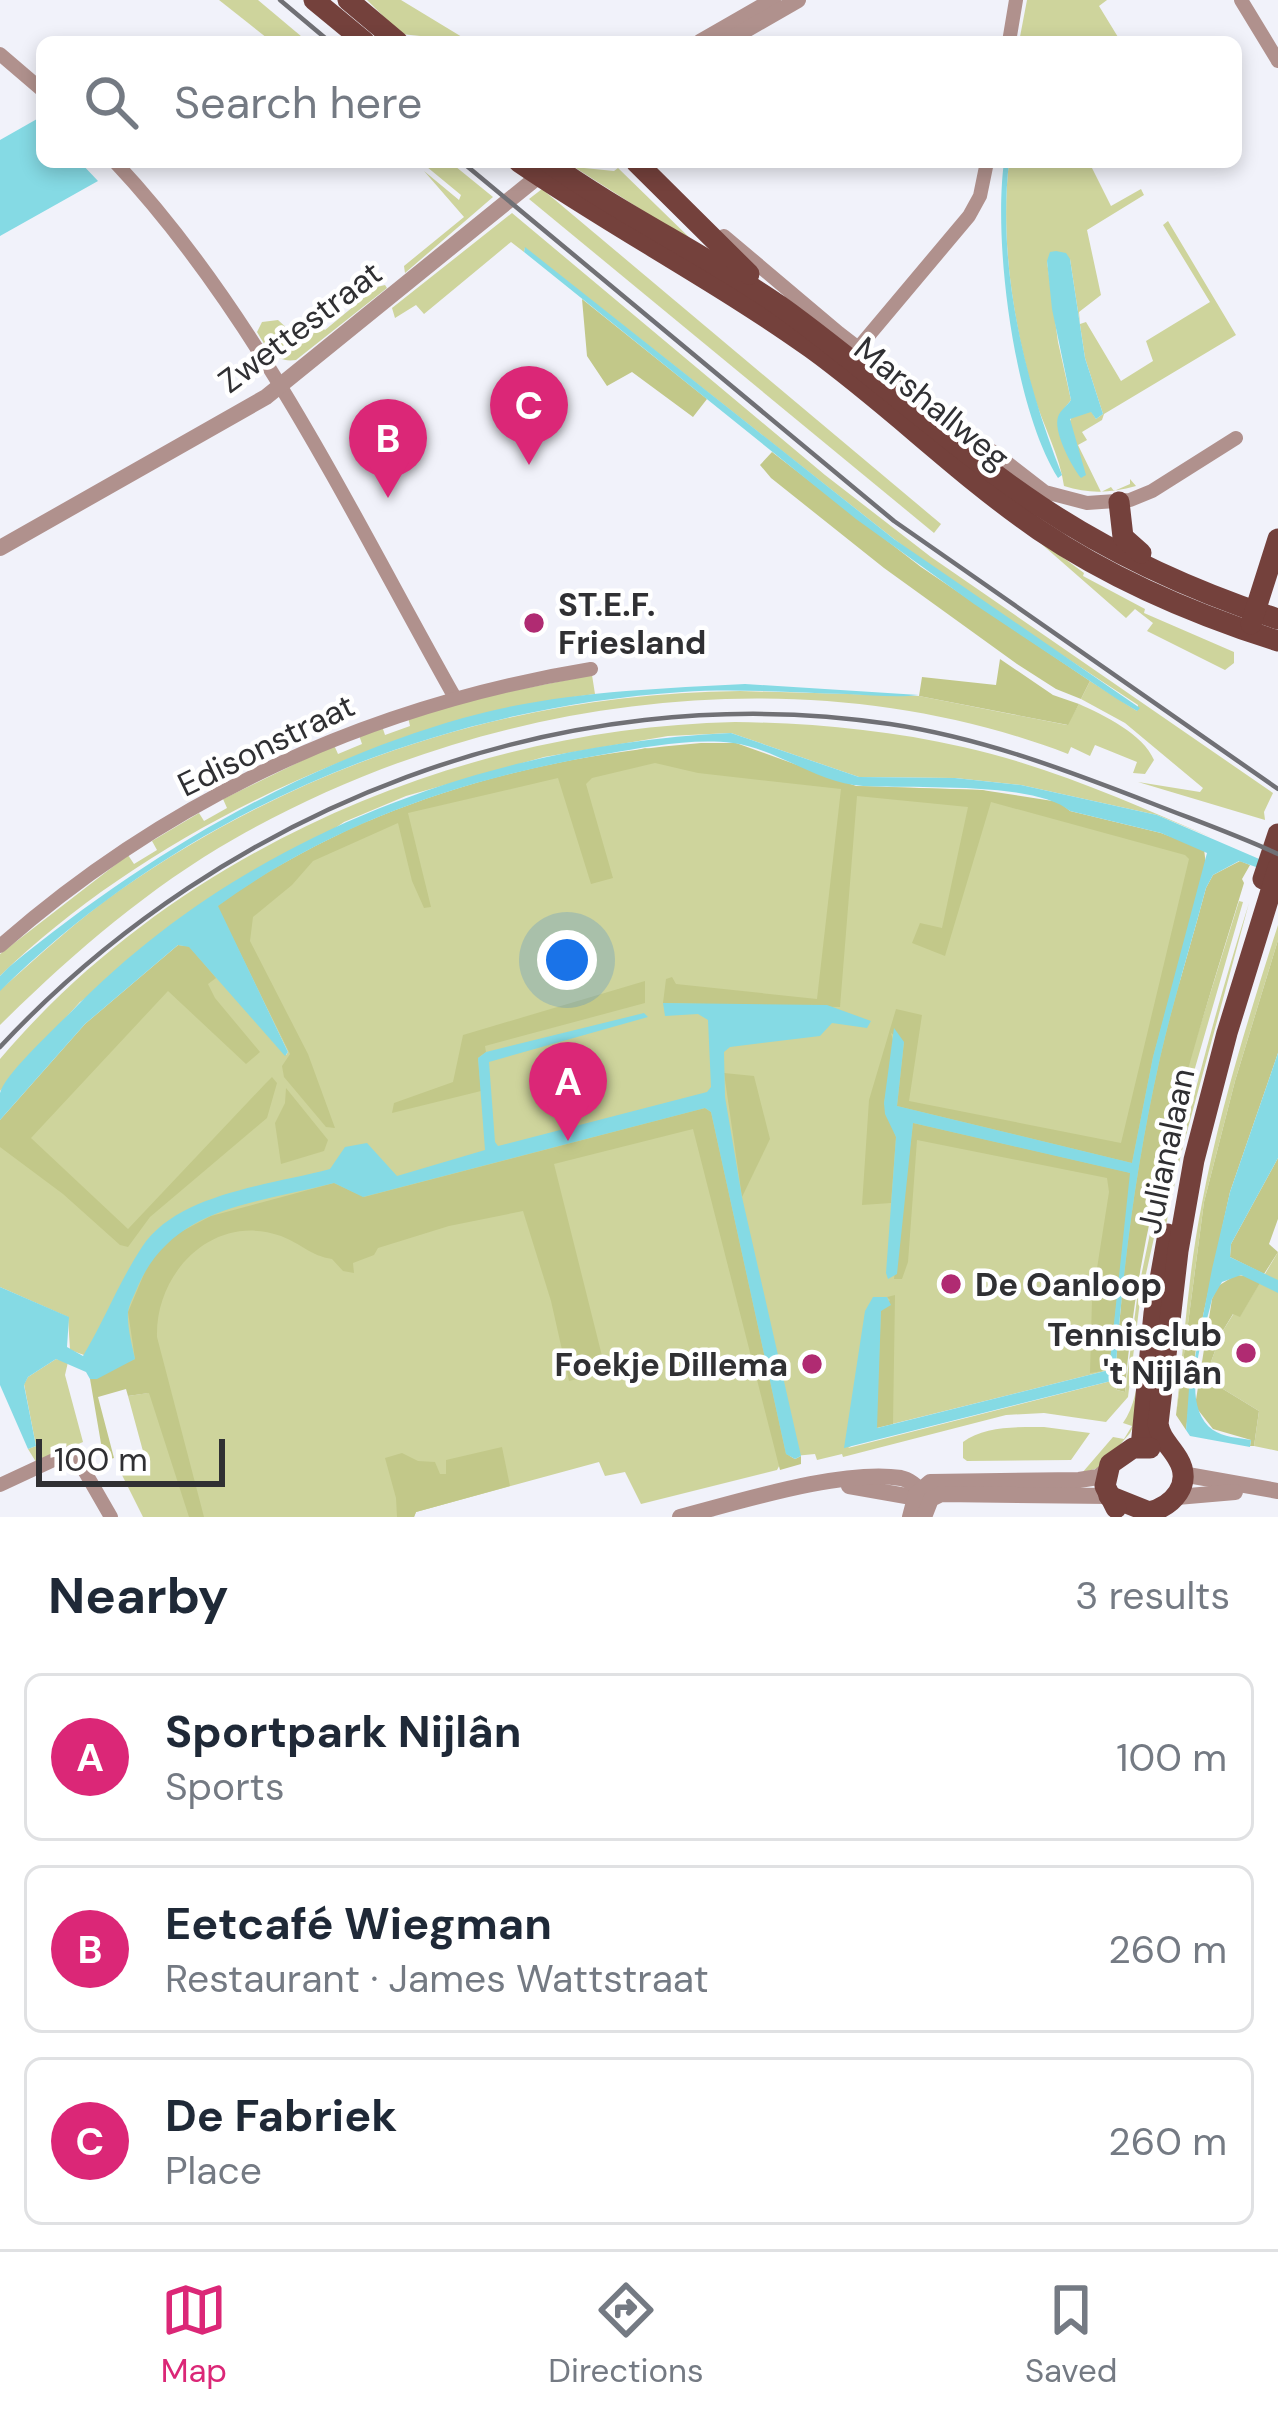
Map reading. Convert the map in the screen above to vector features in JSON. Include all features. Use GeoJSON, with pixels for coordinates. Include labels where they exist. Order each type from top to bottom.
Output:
{"type":"FeatureCollection","features":[{"type":"Feature","properties":{"kind":"main road"},"geometry":{"type":"LineString","coordinates":[[314,0],[388,36]]}},
{"type":"Feature","properties":{"kind":"main road"},"geometry":{"type":"LineString","coordinates":[[344,11],[361,36]]}},
{"type":"Feature","properties":{"kind":"main road"},"geometry":{"type":"LineString","coordinates":[[344,11],[374,36]]}},
{"type":"Feature","properties":{"kind":"main road"},"geometry":{"type":"LineString","coordinates":[[626,168],[688,229],[712,272]]}},
{"type":"Feature","properties":{"kind":"main road"},"geometry":{"type":"LineString","coordinates":[[643,170],[714,243],[765,285],[777,304]]}},
{"type":"Feature","properties":{"kind":"main road","name":"Marshallweg"},"geometry":{"type":"LineString","coordinates":[[558,173],[712,272],[1064,547],[1164,600],[1268,622]]}},
{"type":"Feature","properties":{"kind":"main road","name":"Marshallweg"},"geometry":{"type":"LineString","coordinates":[[712,272],[777,304],[1037,504],[1096,541],[1268,622]]}},
{"type":"Feature","properties":{"kind":"main road"},"geometry":{"type":"LineString","coordinates":[[1119,502],[1126,542],[1152,558],[1163,573]]}},
{"type":"Feature","properties":{"kind":"main road"},"geometry":{"type":"LineString","coordinates":[[1268,622],[1278,539]]}},
{"type":"Feature","properties":{"kind":"main road","name":"Julianalaan"},"geometry":{"type":"LineString","coordinates":[[1175,1463],[1157,1424],[1186,1202],[1278,834]]}},
{"type":"Feature","properties":{"kind":"main road","name":"Julianalaan"},"geometry":{"type":"LineString","coordinates":[[1120,1507],[1117,1472],[1138,1456],[1134,1448],[1162,1262],[1183,1159],[1211,1049],[1262,900],[1278,868]]}},
{"type":"Feature","properties":{"kind":"main road"},"geometry":{"type":"LineString","coordinates":[[1159,1510],[1120,1507],[1107,1470],[1114,1458],[1134,1448],[1155,1450],[1175,1463]]}},
{"type":"Feature","properties":{"kind":"main road"},"geometry":{"type":"LineString","coordinates":[[1159,1510],[1175,1463]]}},
{"type":"Feature","properties":{"kind":"main road"},"geometry":{"type":"LineString","coordinates":[[1159,1510],[1150,1502],[1170,1490],[1175,1463]]}},
{"type":"Feature","properties":{"kind":"street"},"geometry":{"type":"LineString","coordinates":[[710,36],[773,0]]}},
{"type":"Feature","properties":{"kind":"street"},"geometry":{"type":"LineString","coordinates":[[735,36],[798,0]]}},
{"type":"Feature","properties":{"kind":"street"},"geometry":{"type":"LineString","coordinates":[[1010,36],[1016,0]]}},
{"type":"Feature","properties":{"kind":"street"},"geometry":{"type":"LineString","coordinates":[[1240,0],[1278,61]]}},
{"type":"Feature","properties":{"kind":"street"},"geometry":{"type":"LineString","coordinates":[[0,54],[36,85]]}},
{"type":"Feature","properties":{"kind":"street"},"geometry":{"type":"LineString","coordinates":[[120,168],[206,272],[279,388],[454,696]]}},
{"type":"Feature","properties":{"kind":"street"},"geometry":{"type":"LineString","coordinates":[[859,347],[969,216],[980,196],[986,168]]}},
{"type":"Feature","properties":{"kind":"street","name":"Marshallweg"},"geometry":{"type":"LineString","coordinates":[[643,170],[668,185],[859,347],[1045,492],[1078,502],[1119,502]]}},
{"type":"Feature","properties":{"kind":"street","name":"Zwettestraat"},"geometry":{"type":"LineString","coordinates":[[0,548],[279,388],[558,173]]}},
{"type":"Feature","properties":{"kind":"street"},"geometry":{"type":"LineString","coordinates":[[1119,502],[1146,494],[1236,439]]}},
{"type":"Feature","properties":{"kind":"street","name":"Edisonstraat"},"geometry":{"type":"LineString","coordinates":[[0,946],[108,862],[198,806],[338,737],[454,696],[591,669]]}},
{"type":"Feature","properties":{"kind":"street"},"geometry":{"type":"LineString","coordinates":[[0,1484],[74,1451],[111,1517]]}},
{"type":"Feature","properties":{"kind":"street"},"geometry":{"type":"LineString","coordinates":[[1175,1463],[1278,1492]]}},
{"type":"Feature","properties":{"kind":"street"},"geometry":{"type":"LineString","coordinates":[[921,1504],[940,1480],[1094,1479],[1107,1470]]}},
{"type":"Feature","properties":{"kind":"street"},"geometry":{"type":"LineString","coordinates":[[680,1517],[830,1483],[903,1478],[921,1504]]}},
{"type":"Feature","properties":{"kind":"street"},"geometry":{"type":"LineString","coordinates":[[1159,1510],[1256,1489]]}},
{"type":"Feature","properties":{"kind":"street"},"geometry":{"type":"LineString","coordinates":[[921,1504],[955,1493],[1120,1507]]}},
{"type":"Feature","properties":{"kind":"green space"},"geometry":{"type":"Polygon","coordinates":[[[219,0],[258,0],[301,36],[264,36],[219,0]]]}},
{"type":"Feature","properties":{"kind":"green space"},"geometry":{"type":"Polygon","coordinates":[[[367,0],[401,0],[460,36],[420,36],[401,34],[367,0]]]}},
{"type":"Feature","properties":{"kind":"green space"},"geometry":{"type":"Polygon","coordinates":[[[1027,0],[1107,0],[1099,6],[1117,36],[1020,36],[1027,0]]]}},
{"type":"Feature","properties":{"kind":"green space"},"geometry":{"type":"Polygon","coordinates":[[[428,168],[457,168],[493,197],[405,273],[404,266],[464,217],[424,171],[459,200],[461,195],[428,168]]]}},
{"type":"Feature","properties":{"kind":"green space"},"geometry":{"type":"Polygon","coordinates":[[[576,168],[618,168],[697,245],[576,168]]]}},
{"type":"Feature","properties":{"kind":"green space"},"geometry":{"type":"Polygon","coordinates":[[[1009,168],[1092,168],[1111,206],[1141,189],[1144,195],[1087,230],[1101,295],[1079,312],[1080,324],[1086,322],[1121,381],[1153,361],[1146,341],[1210,302],[1163,225],[1168,221],[1236,335],[1082,432],[1087,440],[1078,445],[1101,492],[1064,486],[1020,339],[1006,221],[1009,168]],[[1070,259],[1047,261],[1071,400],[1063,410],[1069,424],[1072,416],[1091,411],[1096,419],[1103,414],[1085,358],[1070,259]]]}},
{"type":"Feature","properties":{"kind":"green space"},"geometry":{"type":"Polygon","coordinates":[[[542,189],[941,524],[934,533],[529,199],[542,189]]]}},
{"type":"Feature","properties":{"kind":"green space"},"geometry":{"type":"Polygon","coordinates":[[[512,213],[825,475],[931,557],[1273,793],[1265,820],[1138,782],[1200,792],[1203,788],[1125,723],[1081,699],[1090,681],[1137,711],[1138,705],[951,582],[525,248],[524,252],[511,242],[424,314],[416,305],[395,318],[392,308],[512,213]]]}},
{"type":"Feature","properties":{"kind":"green space"},"geometry":{"type":"Polygon","coordinates":[[[385,285],[296,360],[277,357],[257,332],[262,322],[278,320],[301,341],[320,326],[325,330],[385,285]]]}},
{"type":"Feature","properties":{"kind":"green space"},"geometry":{"type":"Polygon","coordinates":[[[582,299],[707,399],[693,417],[632,372],[607,386],[587,356],[582,299]]]}},
{"type":"Feature","properties":{"kind":"green space"},"geometry":{"type":"Polygon","coordinates":[[[772,452],[921,567],[1090,681],[1081,699],[1017,664],[884,568],[771,478],[760,465],[772,452]]]}},
{"type":"Feature","properties":{"kind":"green space"},"geometry":{"type":"Polygon","coordinates":[[[1022,527],[1083,576],[1145,609],[1144,613],[1234,652],[1234,663],[1225,670],[1147,631],[1153,623],[1135,609],[1126,618],[1022,527]]]}},
{"type":"Feature","properties":{"kind":"green space"},"geometry":{"type":"Polygon","coordinates":[[[1000,659],[1053,695],[1079,704],[1068,725],[919,696],[922,677],[996,685],[1000,659]]]}},
{"type":"Feature","properties":{"kind":"green space"},"geometry":{"type":"Polygon","coordinates":[[[592,675],[595,694],[436,728],[276,790],[127,874],[60,923],[0,976],[0,954],[128,855],[134,864],[157,850],[152,841],[199,813],[204,821],[227,808],[223,799],[334,745],[338,754],[362,744],[359,735],[382,726],[385,735],[410,726],[408,717],[457,702],[592,675]]]}},
{"type":"Feature","properties":{"kind":"green space"},"geometry":{"type":"Polygon","coordinates":[[[740,691],[919,696],[1067,725],[1079,704],[1132,734],[1154,760],[1145,774],[1133,773],[1137,762],[1095,745],[1090,756],[1071,747],[1068,754],[965,722],[859,704],[751,698],[643,705],[535,723],[430,752],[329,791],[234,839],[111,924],[0,1025],[0,990],[104,902],[191,845],[338,771],[415,743],[574,705],[740,691]]]}},
{"type":"Feature","properties":{"kind":"green space"},"geometry":{"type":"Polygon","coordinates":[[[735,722],[849,728],[963,747],[1058,775],[1121,799],[1213,838],[1157,815],[1021,785],[955,778],[859,777],[731,733],[668,736],[544,757],[406,796],[344,822],[80,1002],[0,1091],[0,1059],[72,984],[152,919],[239,862],[332,814],[430,776],[530,748],[633,730],[735,722]]]}},
{"type":"Feature","properties":{"kind":"green space"},"geometry":{"type":"Polygon","coordinates":[[[701,743],[736,743],[856,786],[982,790],[1059,802],[1070,811],[1161,833],[1204,849],[1206,865],[1153,1057],[1132,1163],[897,1106],[904,1042],[891,1033],[895,1047],[884,1103],[896,1137],[891,1203],[862,1205],[869,1100],[896,1009],[922,1015],[909,1101],[1121,1143],[1189,859],[1185,855],[991,802],[945,956],[912,943],[920,923],[942,928],[968,807],[857,796],[840,1007],[663,1003],[666,979],[672,977],[676,984],[817,999],[841,789],[698,773],[655,763],[592,778],[586,784],[613,878],[591,884],[558,778],[408,813],[431,907],[424,908],[412,881],[398,823],[313,861],[253,917],[250,941],[308,1054],[335,1128],[326,1127],[284,1077],[282,1066],[290,1054],[217,906],[328,839],[447,792],[572,760],[701,743]]]}},
{"type":"Feature","properties":{"kind":"green space"},"geometry":{"type":"Polygon","coordinates":[[[645,748],[856,786],[982,790],[1204,849],[1109,1370],[876,1428],[848,1448],[1115,1380],[1117,1390],[1125,1392],[1138,1291],[1179,1094],[1239,901],[1243,902],[1180,1120],[1140,1301],[1128,1397],[1106,1422],[1044,1413],[1006,1415],[843,1457],[784,1457],[777,1470],[641,1504],[625,1472],[605,1476],[599,1462],[416,1512],[414,1517],[143,1517],[121,1473],[147,1466],[128,1396],[148,1393],[70,1350],[68,1317],[0,1287],[0,1120],[189,946],[286,1055],[217,906],[357,824],[645,748]]]}},
{"type":"Feature","properties":{"kind":"green space"},"geometry":{"type":"Polygon","coordinates":[[[1240,861],[1250,865],[1242,879],[1155,1199],[1125,1392],[1117,1390],[1115,1380],[1122,1299],[1137,1178],[1160,1058],[1206,888],[1213,875],[1240,861]]]}},
{"type":"Feature","properties":{"kind":"green space"},"geometry":{"type":"Polygon","coordinates":[[[1249,903],[1181,1154],[1148,1310],[1133,1427],[1130,1433],[1101,1467],[1082,1473],[1113,1437],[1124,1439],[1132,1426],[1123,1423],[1139,1377],[1146,1303],[1160,1239],[1207,1046],[1249,903]]]}},
{"type":"Feature","properties":{"kind":"green space"},"geometry":{"type":"Polygon","coordinates":[[[1278,925],[1278,940],[1204,1202],[1176,1415],[1193,1256],[1209,1168],[1278,925]]]}},
{"type":"Feature","properties":{"kind":"green space"},"geometry":{"type":"Polygon","coordinates":[[[1278,940],[1278,1053],[1230,1192],[1196,1348],[1186,1430],[1176,1415],[1204,1202],[1278,940]]]}},
{"type":"Feature","properties":{"kind":"green space"},"geometry":{"type":"Polygon","coordinates":[[[178,945],[189,946],[216,978],[208,984],[215,998],[260,1052],[246,1064],[168,991],[31,1138],[128,1229],[272,1077],[277,1083],[267,1118],[150,1217],[128,1247],[0,1147],[0,1120],[85,1024],[178,945]]]}},
{"type":"Feature","properties":{"kind":"green space"},"geometry":{"type":"Polygon","coordinates":[[[645,981],[645,1003],[485,1046],[486,1052],[478,1058],[481,1091],[392,1113],[394,1103],[453,1082],[463,1035],[645,981]]]}},
{"type":"Feature","properties":{"kind":"green space"},"geometry":{"type":"Polygon","coordinates":[[[724,1073],[754,1076],[770,1139],[742,1197],[724,1073]]]}},
{"type":"Feature","properties":{"kind":"green space"},"geometry":{"type":"Polygon","coordinates":[[[286,1088],[328,1140],[324,1151],[281,1164],[275,1123],[286,1088]]]}},
{"type":"Feature","properties":{"kind":"green space"},"geometry":{"type":"Polygon","coordinates":[[[705,1108],[711,1112],[786,1454],[795,1459],[801,1456],[801,1464],[780,1470],[693,1129],[554,1164],[606,1372],[569,1381],[523,1211],[449,1226],[378,1248],[374,1255],[353,1263],[354,1273],[281,1236],[233,1233],[193,1253],[166,1290],[159,1313],[157,1337],[204,1517],[189,1517],[149,1393],[128,1396],[126,1389],[98,1397],[114,1458],[104,1461],[90,1379],[135,1359],[128,1312],[149,1262],[169,1238],[211,1216],[334,1183],[364,1197],[705,1108]]]}},
{"type":"Feature","properties":{"kind":"green space"},"geometry":{"type":"Polygon","coordinates":[[[913,1123],[1131,1173],[1109,1370],[1090,1373],[1092,1300],[1109,1192],[1107,1178],[917,1140],[908,1262],[902,1279],[894,1279],[913,1123]]]}},
{"type":"Feature","properties":{"kind":"green space"},"geometry":{"type":"Polygon","coordinates":[[[1278,1158],[1278,1219],[1269,1244],[1278,1252],[1264,1274],[1230,1257],[1231,1244],[1278,1158]]]}},
{"type":"Feature","properties":{"kind":"green space","name":"Tennisclub 't Nijlân"},"geometry":{"type":"Polygon","coordinates":[[[1278,1252],[1278,1451],[1254,1446],[1259,1411],[1205,1378],[1222,1332],[1234,1313],[1240,1316],[1278,1252]]]}},
{"type":"Feature","properties":{"kind":"green space"},"geometry":{"type":"Polygon","coordinates":[[[1236,1275],[1260,1283],[1240,1317],[1233,1314],[1222,1332],[1205,1378],[1259,1411],[1254,1446],[1251,1440],[1213,1429],[1195,1406],[1212,1299],[1218,1286],[1236,1275]]]}},
{"type":"Feature","properties":{"kind":"green space"},"geometry":{"type":"Polygon","coordinates":[[[895,1295],[893,1424],[876,1428],[881,1311],[890,1300],[887,1297],[895,1295]]]}},
{"type":"Feature","properties":{"kind":"green space"},"geometry":{"type":"Polygon","coordinates":[[[56,1359],[68,1362],[65,1375],[83,1442],[36,1462],[28,1449],[36,1446],[24,1384],[56,1359]]]}},
{"type":"Feature","properties":{"kind":"green space"},"geometry":{"type":"Polygon","coordinates":[[[1044,1427],[1090,1433],[1071,1460],[963,1458],[963,1442],[981,1433],[1044,1427]]]}},
{"type":"Feature","properties":{"kind":"green space"},"geometry":{"type":"Polygon","coordinates":[[[502,1447],[510,1486],[416,1512],[414,1517],[397,1517],[385,1458],[402,1453],[435,1462],[440,1474],[446,1474],[446,1460],[502,1447]]]}},
{"type":"Feature","properties":{"kind":"water"},"geometry":{"type":"Polygon","coordinates":[[[36,120],[36,168],[86,168],[98,181],[0,236],[0,140],[36,120]]]}},
{"type":"Feature","properties":{"kind":"water"},"geometry":{"type":"Polygon","coordinates":[[[1003,168],[1009,168],[1010,282],[1025,361],[1062,475],[1058,478],[1029,411],[1019,369],[1005,280],[1003,168]]]}},
{"type":"Feature","properties":{"kind":"water"},"geometry":{"type":"Polygon","coordinates":[[[525,247],[894,539],[1140,708],[1137,711],[1117,699],[974,604],[856,519],[524,252],[525,247]]]}},
{"type":"Feature","properties":{"kind":"water"},"geometry":{"type":"Polygon","coordinates":[[[1050,252],[1070,259],[1085,358],[1103,414],[1096,419],[1091,412],[1070,419],[1086,475],[1081,478],[1064,449],[1057,423],[1071,400],[1047,261],[1050,252]]]}},
{"type":"Feature","properties":{"kind":"water"},"geometry":{"type":"Polygon","coordinates":[[[745,684],[919,695],[682,692],[588,702],[403,747],[315,781],[229,822],[148,871],[71,927],[0,991],[0,976],[9,967],[113,888],[224,819],[340,762],[463,718],[533,702],[745,684]]]}},
{"type":"Feature","properties":{"kind":"water"},"geometry":{"type":"Polygon","coordinates":[[[731,733],[859,777],[955,778],[1021,785],[1157,815],[1278,867],[1278,875],[1239,861],[1213,875],[1206,888],[1165,1037],[1144,1138],[1115,1380],[844,1448],[865,1311],[873,1297],[887,1297],[891,1305],[881,1311],[877,1428],[1109,1370],[1130,1173],[913,1123],[897,1274],[888,1279],[886,1273],[896,1137],[884,1103],[894,1028],[904,1042],[897,1106],[1132,1163],[1153,1057],[1207,853],[1161,833],[1070,811],[1029,795],[847,784],[750,746],[701,742],[554,764],[452,790],[308,850],[218,906],[288,1052],[285,1056],[189,947],[178,945],[85,1024],[0,1120],[0,1093],[11,1074],[72,1011],[139,949],[213,895],[292,849],[375,810],[461,779],[550,756],[731,733]]]}},
{"type":"Feature","properties":{"kind":"water"},"geometry":{"type":"Polygon","coordinates":[[[663,1003],[827,1005],[871,1021],[867,1028],[832,1023],[820,1036],[730,1047],[724,1052],[725,1097],[742,1197],[801,1456],[795,1459],[786,1454],[711,1112],[705,1108],[363,1197],[334,1183],[247,1203],[195,1223],[154,1259],[138,1286],[128,1312],[135,1359],[97,1379],[56,1359],[28,1377],[24,1385],[36,1446],[28,1449],[0,1385],[0,1287],[69,1317],[67,1347],[83,1356],[142,1247],[178,1214],[227,1194],[330,1169],[345,1147],[367,1143],[397,1176],[485,1150],[478,1058],[486,1052],[644,1013],[648,1017],[489,1062],[498,1146],[707,1092],[711,1087],[708,1020],[698,1014],[665,1016],[663,1003]]]}},
{"type":"Feature","properties":{"kind":"water"},"geometry":{"type":"Polygon","coordinates":[[[1278,1053],[1278,1158],[1231,1244],[1230,1257],[1278,1280],[1278,1293],[1241,1275],[1222,1282],[1212,1299],[1196,1369],[1197,1404],[1203,1419],[1217,1432],[1251,1440],[1250,1447],[1190,1436],[1186,1430],[1189,1389],[1230,1192],[1278,1053]]]}},
{"type":"Feature","properties":{"kind":"railway"},"geometry":{"type":"LineString","coordinates":[[280,0],[323,36]]}},
{"type":"Feature","properties":{"kind":"railway"},"geometry":{"type":"LineString","coordinates":[[469,168],[894,521],[1278,789]]}},
{"type":"Feature","properties":{"kind":"railway"},"geometry":{"type":"LineString","coordinates":[[0,1047],[89,962],[188,888],[294,826],[406,777],[524,741],[644,720],[767,714],[924,730],[1055,767],[1278,854]]}},
{"type":"Feature","properties":{"kind":"place","name":"De Fabriek"},"geometry":{"type":"Point","coordinates":[529,465]}},
{"type":"Feature","properties":{"kind":"place","name":"Eetcafé Wiegman"},"geometry":{"type":"Point","coordinates":[388,498]}},
{"type":"Feature","properties":{"kind":"place","name":"ST.E.F. Friesland"},"geometry":{"type":"Point","coordinates":[534,623]}},
{"type":"Feature","properties":{"kind":"place","name":"Sportpark Nijlân"},"geometry":{"type":"Point","coordinates":[568,1141]}},
{"type":"Feature","properties":{"kind":"place","name":"De Oanloop"},"geometry":{"type":"Point","coordinates":[951,1284]}},
{"type":"Feature","properties":{"kind":"place","name":"Tennisclub 't Nijlân"},"geometry":{"type":"Point","coordinates":[1246,1353]}},
{"type":"Feature","properties":{"kind":"place","name":"Foekje Dillema"},"geometry":{"type":"Point","coordinates":[812,1364]}}]}
